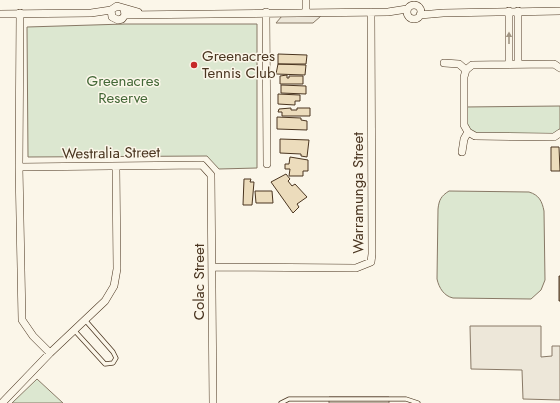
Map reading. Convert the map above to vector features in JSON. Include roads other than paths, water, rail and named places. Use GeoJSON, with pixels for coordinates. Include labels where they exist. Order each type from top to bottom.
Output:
{"type":"FeatureCollection","features":[{"type":"Feature","properties":{"kind":"street"},"geometry":{"type":"LineString","coordinates":[[306,0],[306,12]]}},
{"type":"Feature","properties":{"kind":"street"},"geometry":{"type":"LineString","coordinates":[[409,7],[414,19],[419,8]]}},
{"type":"Feature","properties":{"kind":"street"},"geometry":{"type":"LineString","coordinates":[[0,14],[91,13],[118,8],[146,14],[388,12],[409,7],[443,13],[560,11]]}},
{"type":"Feature","properties":{"kind":"street"},"geometry":{"type":"LineString","coordinates":[[509,11],[509,64]]}},
{"type":"Feature","properties":{"kind":"street"},"geometry":{"type":"LineString","coordinates":[[518,11],[518,64]]}},
{"type":"Feature","properties":{"kind":"street"},"geometry":{"type":"LineString","coordinates":[[266,12],[267,164]]}},
{"type":"Feature","properties":{"kind":"street","name":"Warramunga Street"},"geometry":{"type":"LineString","coordinates":[[212,267],[356,268],[371,262],[371,12]]}},
{"type":"Feature","properties":{"kind":"street"},"geometry":{"type":"LineString","coordinates":[[20,14],[19,167],[22,320],[32,336],[50,353]]}},
{"type":"Feature","properties":{"kind":"street"},"geometry":{"type":"LineString","coordinates":[[444,63],[460,64],[466,70]]}},
{"type":"Feature","properties":{"kind":"street"},"geometry":{"type":"LineString","coordinates":[[560,68],[554,64],[472,65],[466,70],[464,77],[464,125],[468,132],[475,136],[554,137],[560,133]]}},
{"type":"Feature","properties":{"kind":"street"},"geometry":{"type":"LineString","coordinates":[[462,152],[464,139],[468,132]]}},
{"type":"Feature","properties":{"kind":"street","name":"Colac Street"},"geometry":{"type":"LineString","coordinates":[[202,165],[212,175],[213,403]]}},
{"type":"Feature","properties":{"kind":"street","name":"Westralia Street"},"geometry":{"type":"LineString","coordinates":[[19,167],[202,165]]}},
{"type":"Feature","properties":{"kind":"street"},"geometry":{"type":"LineString","coordinates":[[2,403],[50,353],[105,301],[114,286],[117,269],[116,167]]}},
{"type":"Feature","properties":{"kind":"lane"},"geometry":{"type":"LineString","coordinates":[[74,330],[105,364],[113,363],[116,358],[113,352],[85,320]]}},
{"type":"Feature","properties":{"kind":"lane"},"geometry":{"type":"LineString","coordinates":[[281,403],[289,399],[406,399],[417,403]]}},
{"type":"Feature","properties":{"kind":"place","name":"Greenacres Tennis Club"},"geometry":{"type":"Point","coordinates":[194,65]}},
{"type":"Feature","properties":{"kind":"park label","name":"Greenacres Reserve"},"geometry":{"type":"Point","coordinates":[123,90]}}]}
